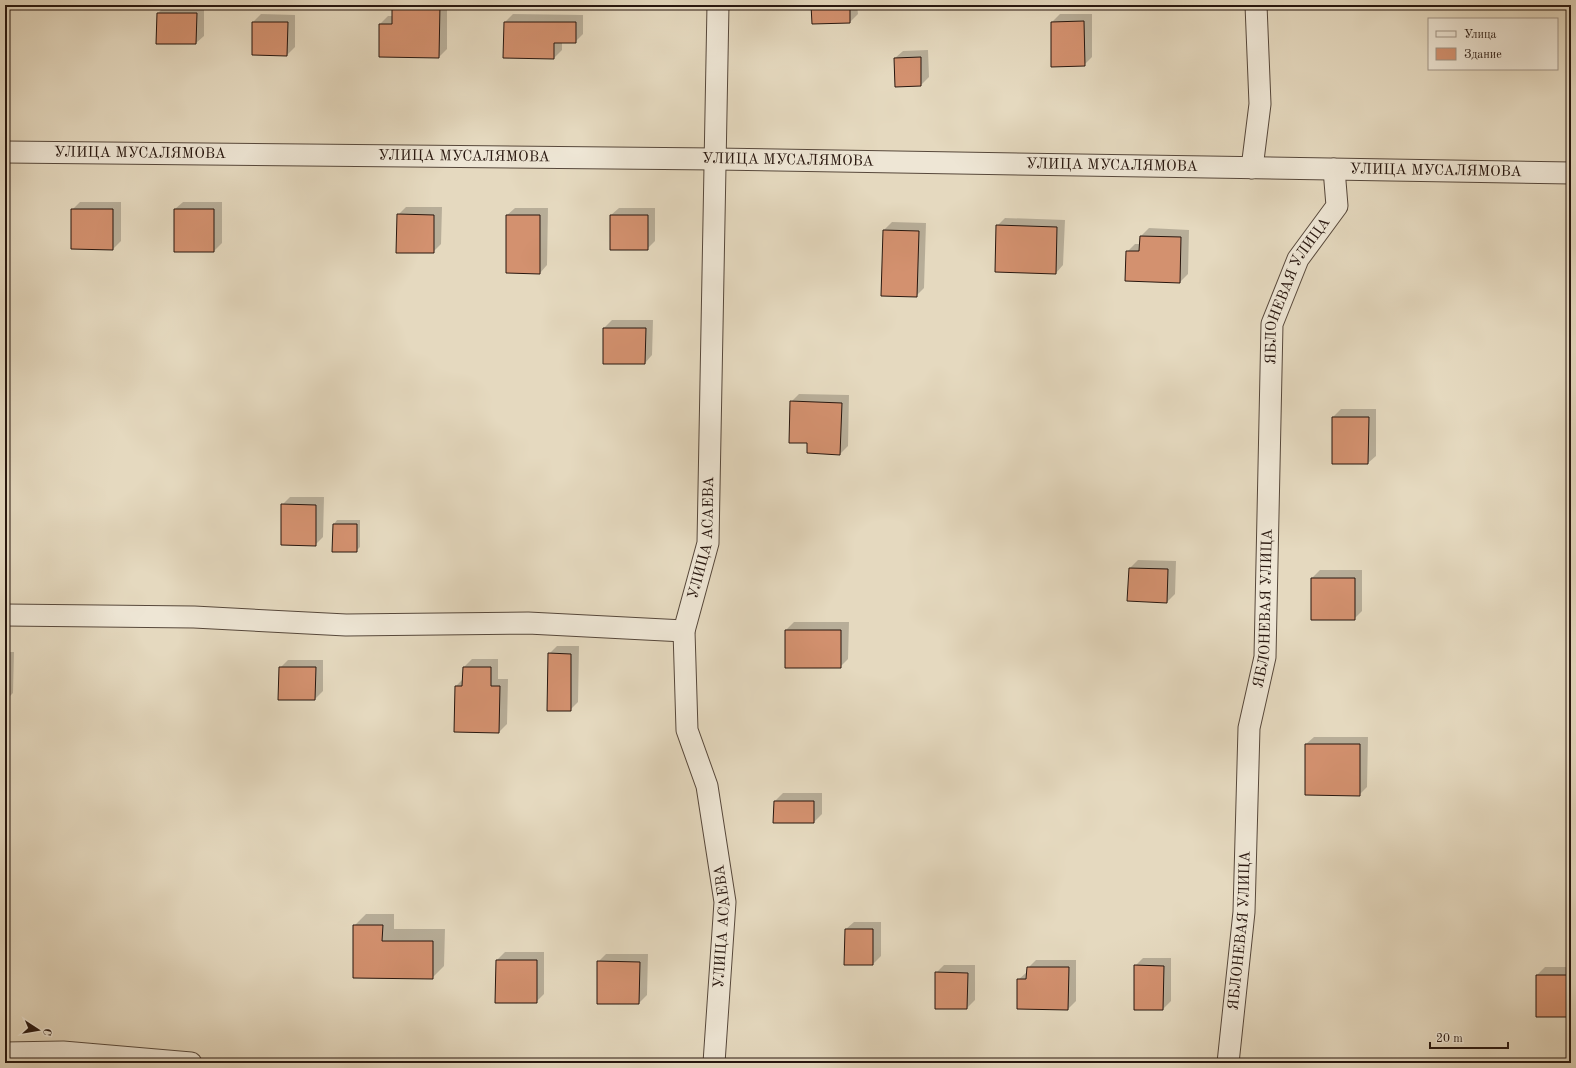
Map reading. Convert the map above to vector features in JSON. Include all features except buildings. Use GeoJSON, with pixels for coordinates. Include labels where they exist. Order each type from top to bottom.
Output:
{"type":"FeatureCollection","features":[{"type":"Feature","properties":{"kind":"street","name":"УЛИЦА АСАЕВА"},"geometry":{"type":"LineString","coordinates":[[714,1063],[725,902],[707,786],[687,730],[684,631],[708,543],[718,5]]}},
{"type":"Feature","properties":{"kind":"street"},"geometry":{"type":"LineString","coordinates":[[1252,168],[1260,104],[1256,5]]}},
{"type":"Feature","properties":{"kind":"street","name":"УЛИЦА МУСАЛЯМОВА"},"geometry":{"type":"LineString","coordinates":[[5,152],[715,159],[1571,173]]}},
{"type":"Feature","properties":{"kind":"street","name":"ЯБЛОНЕВАЯ УЛИЦА"},"geometry":{"type":"LineString","coordinates":[[1228,1063],[1244,912],[1249,728],[1265,657],[1272,324],[1298,259],[1337,206],[1334,169]]}},
{"type":"Feature","properties":{"kind":"street"},"geometry":{"type":"LineString","coordinates":[[5,615],[194,617],[346,625],[528,624],[684,631]]}},
{"type":"Feature","properties":{"kind":"street"},"geometry":{"type":"LineString","coordinates":[[5,1053],[63,1052],[191,1063]]}}]}
